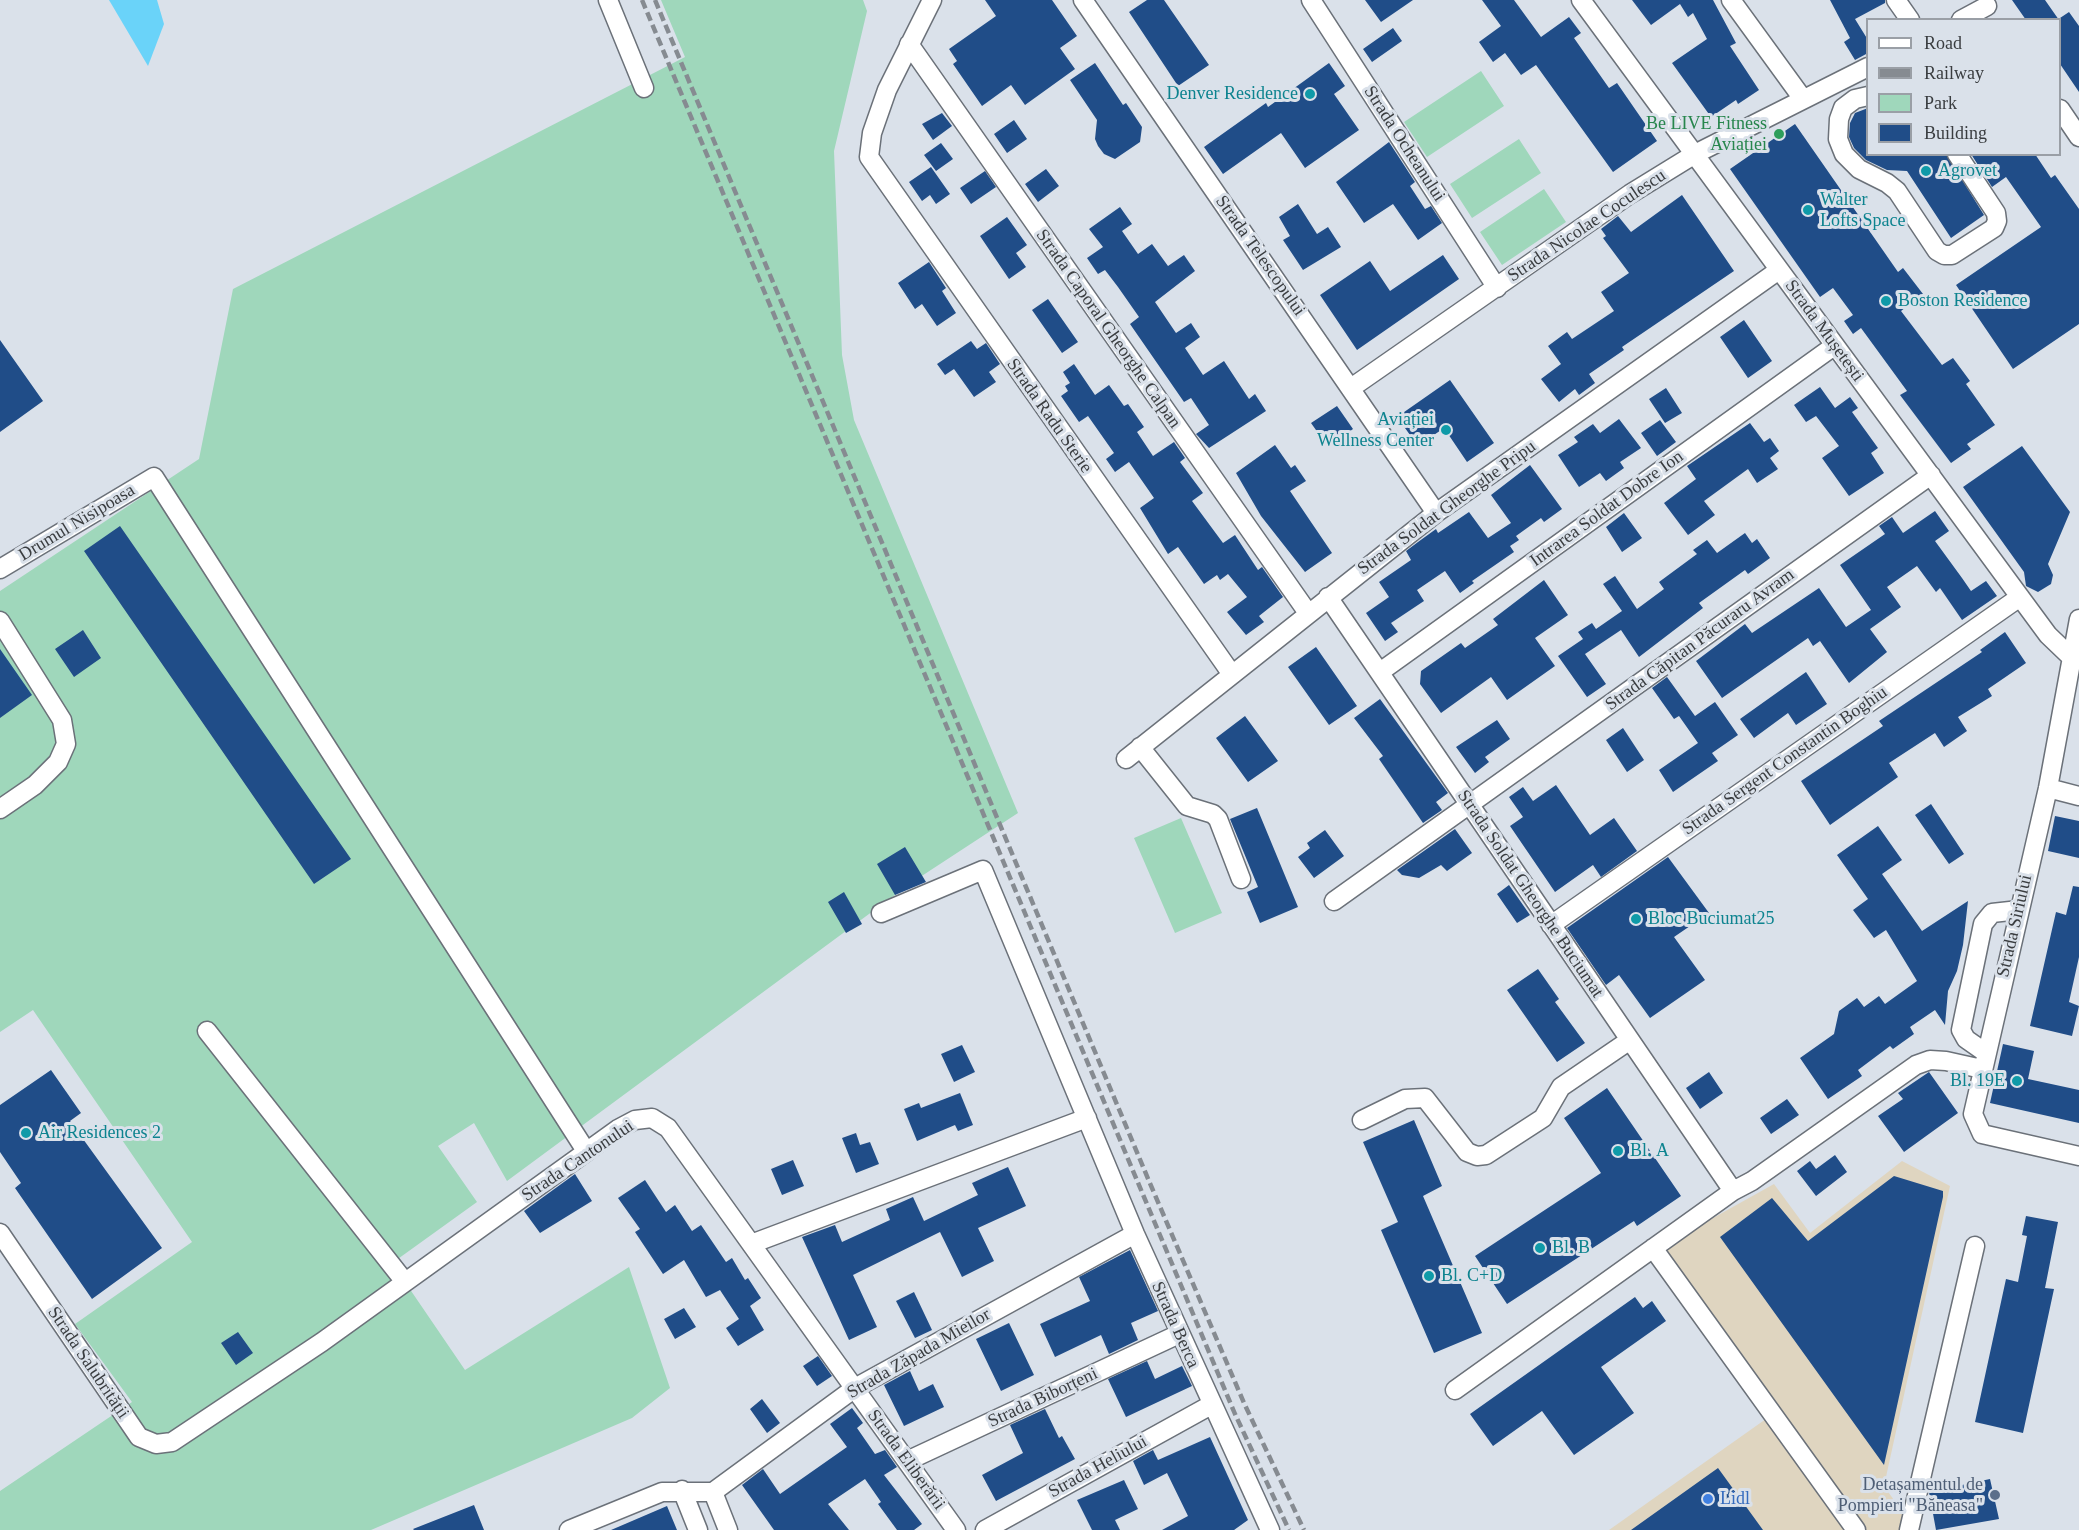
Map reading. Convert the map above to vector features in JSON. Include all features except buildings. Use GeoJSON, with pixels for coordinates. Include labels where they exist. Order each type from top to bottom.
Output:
{"type":"FeatureCollection","features":[{"type":"Feature","properties":{"kind":"street"},"geometry":{"type":"LineString","coordinates":[[608,0],[644,88]]}},
{"type":"Feature","properties":{"kind":"street"},"geometry":{"type":"LineString","coordinates":[[909,45],[932,0]]}},
{"type":"Feature","properties":{"kind":"street","name":"Strada Telescopului"},"geometry":{"type":"LineString","coordinates":[[1083,0],[1436,513]]}},
{"type":"Feature","properties":{"kind":"street","name":"Strada Ocheanului"},"geometry":{"type":"LineString","coordinates":[[1311,0],[1497,288]]}},
{"type":"Feature","properties":{"kind":"street","name":"Strada Mușetești"},"geometry":{"type":"LineString","coordinates":[[1581,0],[2048,635],[2072,658]]}},
{"type":"Feature","properties":{"kind":"street"},"geometry":{"type":"LineString","coordinates":[[1731,0],[1803,99]]}},
{"type":"Feature","properties":{"kind":"street"},"geometry":{"type":"LineString","coordinates":[[1896,0],[1909,18]]}},
{"type":"Feature","properties":{"kind":"street"},"geometry":{"type":"LineString","coordinates":[[1966,18],[1989,9]]}},
{"type":"Feature","properties":{"kind":"street","name":"Strada Radu Sterie"},"geometry":{"type":"LineString","coordinates":[[909,45],[877,116],[869,157],[1231,674]]}},
{"type":"Feature","properties":{"kind":"street","name":"Strada Caporal Gheorghe Calpan"},"geometry":{"type":"LineString","coordinates":[[909,45],[1308,613]]}},
{"type":"Feature","properties":{"kind":"street","name":"Strada Nicolae Coculescu"},"geometry":{"type":"LineString","coordinates":[[1351,388],[1630,194],[1695,154],[1866,68]]}},
{"type":"Feature","properties":{"kind":"street"},"geometry":{"type":"LineString","coordinates":[[1866,96],[1855,99],[1843,108],[1839,119],[1838,139],[1844,154],[1859,169],[1887,183],[1897,191],[1937,251],[1944,255],[1952,255],[1994,228],[1997,221],[1996,213],[1958,156]]}},
{"type":"Feature","properties":{"kind":"street"},"geometry":{"type":"LineString","coordinates":[[2061,111],[2079,137]]}},
{"type":"Feature","properties":{"kind":"street","name":"Strada Soldat Gheorghe Pripu"},"geometry":{"type":"LineString","coordinates":[[1241,879],[1218,819],[1213,814],[1187,806],[1133,753],[1436,513],[1779,270]]}},
{"type":"Feature","properties":{"kind":"street","name":"Intrarea Soldat Dobre Ion"},"geometry":{"type":"LineString","coordinates":[[1380,672],[1834,346]]}},
{"type":"Feature","properties":{"kind":"street","name":"Strada Căpitan Păcuraru Avram"},"geometry":{"type":"LineString","coordinates":[[1334,901],[1930,476]]}},
{"type":"Feature","properties":{"kind":"street","name":"Drumul Nisipoasa"},"geometry":{"type":"LineString","coordinates":[[0,569],[154,477],[586,1151]]}},
{"type":"Feature","properties":{"kind":"street","name":"Strada Soldat Gheorghe Buciumat"},"geometry":{"type":"LineString","coordinates":[[1328,597],[1733,1191]]}},
{"type":"Feature","properties":{"kind":"street","name":"Strada Sergent Constantin Boghiu"},"geometry":{"type":"LineString","coordinates":[[1551,925],[2020,597]]}},
{"type":"Feature","properties":{"kind":"street","name":"Strada Siriului"},"geometry":{"type":"LineString","coordinates":[[2079,619],[2072,658],[2074,678],[1973,1114],[1982,1134],[2079,1156]]}},
{"type":"Feature","properties":{"kind":"street"},"geometry":{"type":"LineString","coordinates":[[0,621],[62,720],[66,744],[58,762],[35,785],[0,809]]}},
{"type":"Feature","properties":{"kind":"street"},"geometry":{"type":"LineString","coordinates":[[2048,788],[2079,796]]}},
{"type":"Feature","properties":{"kind":"street","name":"Strada Berca"},"geometry":{"type":"LineString","coordinates":[[881,913],[983,870],[1135,1234],[1267,1529]]}},
{"type":"Feature","properties":{"kind":"street"},"geometry":{"type":"LineString","coordinates":[[1984,1061],[1961,1030],[1983,924],[1992,913],[2019,910]]}},
{"type":"Feature","properties":{"kind":"street"},"geometry":{"type":"LineString","coordinates":[[207,1031],[405,1282]]}},
{"type":"Feature","properties":{"kind":"street"},"geometry":{"type":"LineString","coordinates":[[1362,1120],[1405,1099],[1425,1098],[1467,1152],[1477,1156],[1486,1155],[1543,1118],[1561,1087],[1630,1040]]}},
{"type":"Feature","properties":{"kind":"street"},"geometry":{"type":"LineString","coordinates":[[1455,1390],[1733,1191],[1752,1181],[1916,1065],[1930,1060],[1984,1061]]}},
{"type":"Feature","properties":{"kind":"street","name":"Strada Cantonului"},"geometry":{"type":"LineString","coordinates":[[198,1425],[405,1282],[586,1151],[635,1120],[652,1118],[668,1128],[751,1244]]}},
{"type":"Feature","properties":{"kind":"street"},"geometry":{"type":"LineString","coordinates":[[751,1244],[1087,1118]]}},
{"type":"Feature","properties":{"kind":"street","name":"Strada Salubrității"},"geometry":{"type":"LineString","coordinates":[[0,1233],[138,1437],[156,1444],[172,1442],[198,1425]]}},
{"type":"Feature","properties":{"kind":"street","name":"Strada Zăpada Mieilor"},"geometry":{"type":"LineString","coordinates":[[713,1492],[855,1388],[1135,1234]]}},
{"type":"Feature","properties":{"kind":"street","name":"Strada Eliberării"},"geometry":{"type":"LineString","coordinates":[[751,1244],[956,1530]]}},
{"type":"Feature","properties":{"kind":"street"},"geometry":{"type":"LineString","coordinates":[[1909,1530],[1975,1246]]}},
{"type":"Feature","properties":{"kind":"street"},"geometry":{"type":"LineString","coordinates":[[1653,1248],[1856,1530]]}},
{"type":"Feature","properties":{"kind":"street","name":"Strada Biborțeni"},"geometry":{"type":"LineString","coordinates":[[907,1461],[1179,1334]]}},
{"type":"Feature","properties":{"kind":"street","name":"Strada Heliului"},"geometry":{"type":"LineString","coordinates":[[985,1530],[1211,1405]]}},
{"type":"Feature","properties":{"kind":"street"},"geometry":{"type":"LineString","coordinates":[[682,1490],[698,1530]]}},
{"type":"Feature","properties":{"kind":"street"},"geometry":{"type":"LineString","coordinates":[[569,1530],[662,1492],[682,1490],[713,1492],[728,1530]]}},
{"type":"Feature","properties":{"kind":"shaded area"},"geometry":{"type":"Polygon","coordinates":[[[1902,1161],[1950,1186],[1884,1486],[1915,1530],[1609,1530],[1780,1409],[1661,1247],[1774,1184],[1810,1233],[1902,1161]]]}},
{"type":"Feature","properties":{"kind":"green space"},"geometry":{"type":"Polygon","coordinates":[[[661,0],[863,0],[867,11],[834,151],[842,355],[854,420],[1018,813],[911,883],[507,1181],[474,1123],[438,1146],[477,1202],[395,1261],[405,1282],[465,1370],[629,1267],[670,1388],[632,1418],[371,1530],[0,1530],[0,1491],[132,1402],[75,1324],[192,1242],[33,1010],[0,1032],[0,591],[199,459],[233,289],[685,57],[661,0]]]}},
{"type":"Feature","properties":{"kind":"green space"},"geometry":{"type":"Polygon","coordinates":[[[1481,71],[1504,106],[1427,157],[1404,122],[1481,71]]]}},
{"type":"Feature","properties":{"kind":"green space"},"geometry":{"type":"Polygon","coordinates":[[[1519,139],[1541,173],[1472,218],[1450,184],[1519,139]]]}},
{"type":"Feature","properties":{"kind":"green space"},"geometry":{"type":"Polygon","coordinates":[[[1544,189],[1566,222],[1502,265],[1480,232],[1544,189]]]}},
{"type":"Feature","properties":{"kind":"green space"},"geometry":{"type":"Polygon","coordinates":[[[1181,818],[1222,913],[1175,933],[1134,838],[1181,818]]]}},
{"type":"Feature","properties":{"kind":"water"},"geometry":{"type":"Polygon","coordinates":[[[109,0],[157,0],[164,24],[148,66],[109,0]]]}},
{"type":"Feature","properties":{"kind":"railway"},"geometry":{"type":"LineString","coordinates":[[642,0],[1235,1414],[1289,1530]]}},
{"type":"Feature","properties":{"kind":"railway"},"geometry":{"type":"LineString","coordinates":[[655,0],[1149,1181],[1244,1403],[1304,1530]]}},
{"type":"Feature","properties":{"kind":"place","name":"Denver Residence"},"geometry":{"type":"Point","coordinates":[1310,94]}},
{"type":"Feature","properties":{"kind":"place","name":"Be LIVE Fitness Aviației"},"geometry":{"type":"Point","coordinates":[1779,134]}},
{"type":"Feature","properties":{"kind":"place","name":"Agrovet"},"geometry":{"type":"Point","coordinates":[1926,171]}},
{"type":"Feature","properties":{"kind":"place","name":"Walter Lofts Space"},"geometry":{"type":"Point","coordinates":[1808,210]}},
{"type":"Feature","properties":{"kind":"place","name":"Boston Residence"},"geometry":{"type":"Point","coordinates":[1886,301]}},
{"type":"Feature","properties":{"kind":"place","name":"Aviației Wellness Center"},"geometry":{"type":"Point","coordinates":[1446,430]}},
{"type":"Feature","properties":{"kind":"place","name":"Bloc Buciumat25"},"geometry":{"type":"Point","coordinates":[1636,919]}},
{"type":"Feature","properties":{"kind":"place","name":"Bl. 19E"},"geometry":{"type":"Point","coordinates":[2017,1081]}},
{"type":"Feature","properties":{"kind":"place","name":"Air Residences 2"},"geometry":{"type":"Point","coordinates":[26,1133]}},
{"type":"Feature","properties":{"kind":"place","name":"Bl. A"},"geometry":{"type":"Point","coordinates":[1618,1151]}},
{"type":"Feature","properties":{"kind":"place","name":"Bl. B"},"geometry":{"type":"Point","coordinates":[1540,1248]}},
{"type":"Feature","properties":{"kind":"place","name":"Bl. C+D"},"geometry":{"type":"Point","coordinates":[1429,1276]}},
{"type":"Feature","properties":{"kind":"place","name":"Detașamentul de Pompieri \"Băneasa\""},"geometry":{"type":"Point","coordinates":[1995,1495]}},
{"type":"Feature","properties":{"kind":"place","name":"Lidl"},"geometry":{"type":"Point","coordinates":[1708,1499]}}]}
